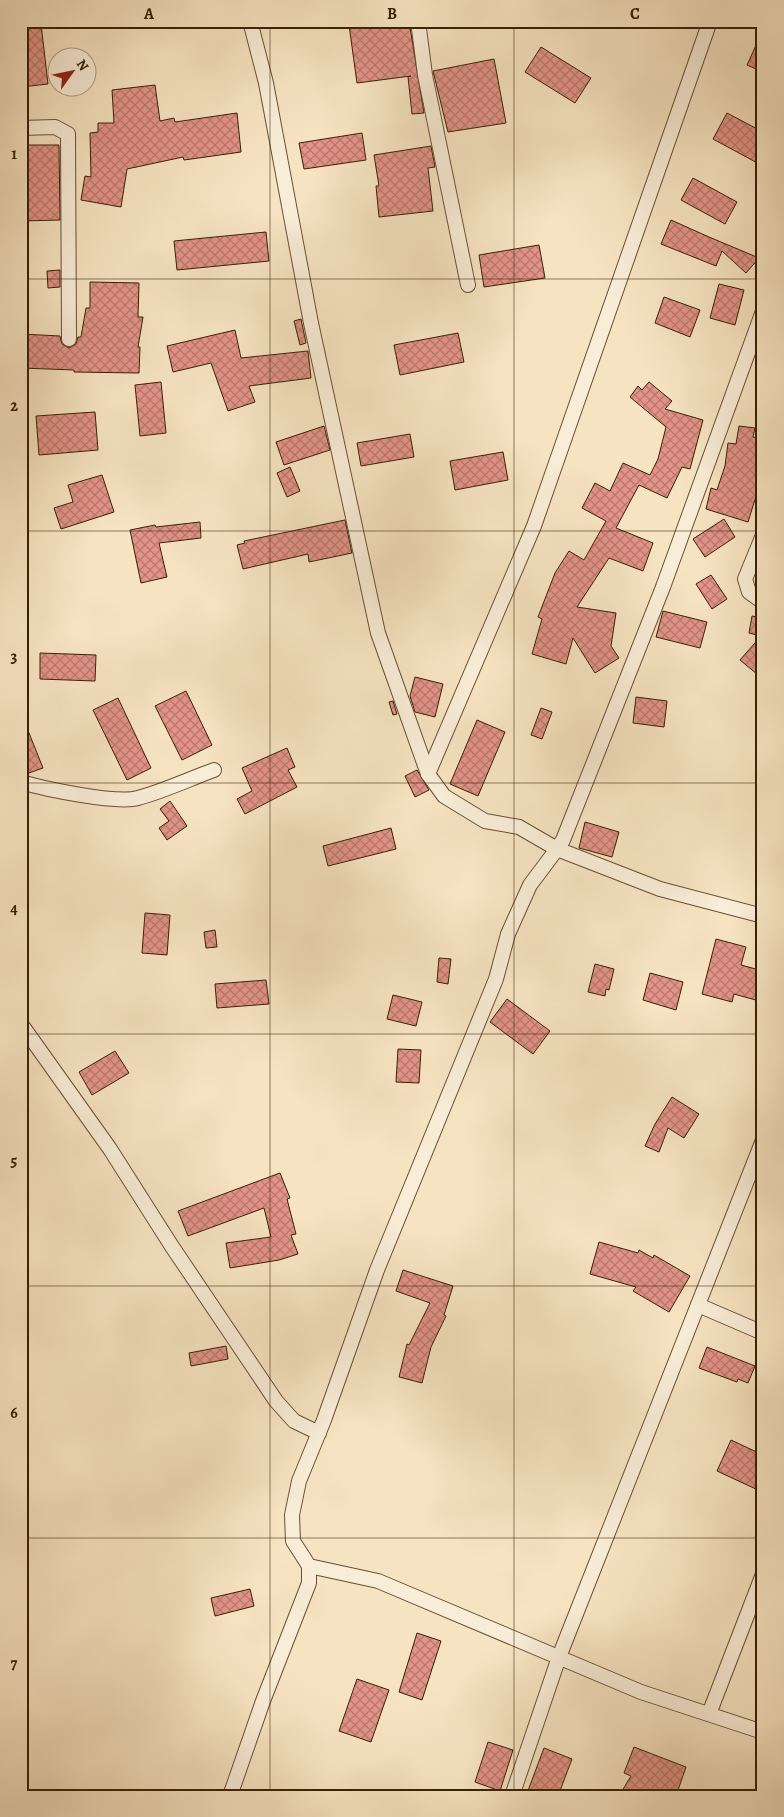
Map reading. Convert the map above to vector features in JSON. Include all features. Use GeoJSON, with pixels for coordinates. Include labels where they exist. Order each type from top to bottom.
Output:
{"type":"FeatureCollection","features":[{"type":"Feature","properties":{"kind":"street"},"geometry":{"type":"LineString","coordinates":[[250,21],[266,82],[311,322],[378,633],[428,774],[444,796],[484,821],[519,827],[556,849],[660,889],[763,916]]}},
{"type":"Feature","properties":{"kind":"street"},"geometry":{"type":"LineString","coordinates":[[418,21],[425,75],[468,286]]}},
{"type":"Feature","properties":{"kind":"street"},"geometry":{"type":"LineString","coordinates":[[428,774],[534,526],[710,21]]}},
{"type":"Feature","properties":{"kind":"street"},"geometry":{"type":"LineString","coordinates":[[21,128],[54,127],[68,134],[69,339]]}},
{"type":"Feature","properties":{"kind":"street"},"geometry":{"type":"LineString","coordinates":[[230,1796],[263,1701],[309,1583],[309,1566],[293,1541],[292,1514],[299,1481],[319,1433],[377,1270],[496,979],[508,934],[530,885],[563,840],[660,596],[763,312]]}},
{"type":"Feature","properties":{"kind":"street"},"geometry":{"type":"LineString","coordinates":[[763,535],[745,579],[748,592],[763,602]]}},
{"type":"Feature","properties":{"kind":"street"},"geometry":{"type":"LineString","coordinates":[[21,782],[45,789],[97,796],[137,798],[214,770]]}},
{"type":"Feature","properties":{"kind":"street"},"geometry":{"type":"LineString","coordinates":[[21,1024],[110,1149],[171,1245],[276,1401],[294,1421],[319,1433]]}},
{"type":"Feature","properties":{"kind":"street"},"geometry":{"type":"LineString","coordinates":[[512,1796],[559,1657],[763,1140]]}},
{"type":"Feature","properties":{"kind":"street"},"geometry":{"type":"LineString","coordinates":[[698,1305],[763,1333]]}},
{"type":"Feature","properties":{"kind":"street"},"geometry":{"type":"LineString","coordinates":[[309,1566],[378,1581],[641,1692],[763,1732]]}},
{"type":"Feature","properties":{"kind":"street"},"geometry":{"type":"LineString","coordinates":[[709,1714],[763,1574]]}},
{"type":"Feature","properties":{"kind":"building"},"geometry":{"type":"Polygon","coordinates":[[[377,21],[409,21],[424,113],[412,114],[408,77],[411,76],[357,83],[349,25],[377,21]]]}},
{"type":"Feature","properties":{"kind":"building"},"geometry":{"type":"Polygon","coordinates":[[[41,24],[48,84],[21,87],[21,26],[41,24]]]}},
{"type":"Feature","properties":{"kind":"building"},"geometry":{"type":"Polygon","coordinates":[[[763,30],[763,72],[747,65],[763,30]]]}},
{"type":"Feature","properties":{"kind":"building"},"geometry":{"type":"Polygon","coordinates":[[[541,47],[591,78],[575,103],[525,72],[541,47]]]}},
{"type":"Feature","properties":{"kind":"building"},"geometry":{"type":"Polygon","coordinates":[[[494,59],[506,123],[448,132],[433,71],[494,59]]]}},
{"type":"Feature","properties":{"kind":"building"},"geometry":{"type":"Polygon","coordinates":[[[155,85],[160,121],[174,118],[175,122],[237,113],[241,152],[184,160],[183,157],[127,169],[121,207],[81,200],[85,176],[91,177],[90,133],[98,132],[98,123],[114,123],[112,90],[155,85]]]}},
{"type":"Feature","properties":{"kind":"building"},"geometry":{"type":"Polygon","coordinates":[[[727,113],[763,132],[763,166],[713,139],[727,113]]]}},
{"type":"Feature","properties":{"kind":"building"},"geometry":{"type":"Polygon","coordinates":[[[362,133],[366,160],[304,169],[299,143],[362,133]]]}},
{"type":"Feature","properties":{"kind":"building"},"geometry":{"type":"Polygon","coordinates":[[[21,145],[59,145],[60,220],[21,221],[21,145]]]}},
{"type":"Feature","properties":{"kind":"building"},"geometry":{"type":"Polygon","coordinates":[[[431,146],[435,167],[428,168],[433,211],[379,217],[376,186],[379,186],[374,155],[431,146]]]}},
{"type":"Feature","properties":{"kind":"building"},"geometry":{"type":"Polygon","coordinates":[[[693,178],[737,202],[725,224],[681,200],[693,178]]]}},
{"type":"Feature","properties":{"kind":"building"},"geometry":{"type":"Polygon","coordinates":[[[671,220],[759,258],[746,273],[722,251],[716,266],[661,244],[671,220]]]}},
{"type":"Feature","properties":{"kind":"building"},"geometry":{"type":"Polygon","coordinates":[[[266,232],[269,261],[177,270],[174,241],[266,232]]]}},
{"type":"Feature","properties":{"kind":"building"},"geometry":{"type":"Polygon","coordinates":[[[539,245],[545,278],[484,287],[479,255],[539,245]]]}},
{"type":"Feature","properties":{"kind":"building"},"geometry":{"type":"Polygon","coordinates":[[[60,270],[60,287],[48,288],[47,271],[60,270]]]}},
{"type":"Feature","properties":{"kind":"building"},"geometry":{"type":"Polygon","coordinates":[[[90,282],[139,283],[138,317],[143,317],[138,347],[140,347],[139,373],[74,372],[74,370],[21,368],[21,334],[60,336],[62,344],[69,348],[76,344],[78,337],[81,337],[86,308],[90,308],[90,282]]]}},
{"type":"Feature","properties":{"kind":"building"},"geometry":{"type":"Polygon","coordinates":[[[719,284],[744,290],[735,325],[710,318],[719,284]]]}},
{"type":"Feature","properties":{"kind":"building"},"geometry":{"type":"Polygon","coordinates":[[[664,297],[700,310],[690,337],[655,323],[664,297]]]}},
{"type":"Feature","properties":{"kind":"building"},"geometry":{"type":"Polygon","coordinates":[[[301,319],[306,343],[300,345],[294,321],[301,319]]]}},
{"type":"Feature","properties":{"kind":"building"},"geometry":{"type":"Polygon","coordinates":[[[235,330],[241,358],[308,351],[311,378],[249,386],[255,402],[228,411],[211,363],[173,372],[167,346],[235,330]]]}},
{"type":"Feature","properties":{"kind":"building"},"geometry":{"type":"Polygon","coordinates":[[[458,333],[464,362],[400,375],[394,345],[458,333]]]}},
{"type":"Feature","properties":{"kind":"building"},"geometry":{"type":"Polygon","coordinates":[[[161,382],[166,433],[140,436],[135,385],[161,382]]]}},
{"type":"Feature","properties":{"kind":"building"},"geometry":{"type":"Polygon","coordinates":[[[649,382],[672,401],[665,409],[703,420],[690,469],[682,467],[667,498],[639,485],[616,528],[653,543],[643,571],[609,558],[577,607],[616,613],[611,646],[619,658],[595,673],[573,638],[566,664],[532,654],[542,619],[538,617],[555,573],[569,551],[584,560],[606,521],[582,508],[595,483],[610,491],[623,463],[650,475],[658,459],[666,427],[630,397],[638,386],[642,390],[649,382]]]}},
{"type":"Feature","properties":{"kind":"building"},"geometry":{"type":"Polygon","coordinates":[[[95,412],[98,450],[39,455],[36,416],[95,412]]]}},
{"type":"Feature","properties":{"kind":"building"},"geometry":{"type":"Polygon","coordinates":[[[324,426],[330,450],[284,465],[276,442],[324,426]]]}},
{"type":"Feature","properties":{"kind":"building"},"geometry":{"type":"Polygon","coordinates":[[[739,426],[755,428],[753,437],[763,439],[763,474],[748,522],[706,509],[711,488],[717,490],[725,466],[728,443],[736,444],[739,426]]]}},
{"type":"Feature","properties":{"kind":"building"},"geometry":{"type":"Polygon","coordinates":[[[410,434],[414,457],[361,466],[357,443],[410,434]]]}},
{"type":"Feature","properties":{"kind":"building"},"geometry":{"type":"Polygon","coordinates":[[[503,452],[508,480],[455,490],[450,461],[503,452]]]}},
{"type":"Feature","properties":{"kind":"building"},"geometry":{"type":"Polygon","coordinates":[[[290,467],[300,491],[287,497],[277,473],[290,467]]]}},
{"type":"Feature","properties":{"kind":"building"},"geometry":{"type":"Polygon","coordinates":[[[102,475],[114,512],[61,529],[54,508],[73,502],[68,485],[102,475]]]}},
{"type":"Feature","properties":{"kind":"building"},"geometry":{"type":"Polygon","coordinates":[[[724,519],[735,537],[705,557],[693,539],[724,519]]]}},
{"type":"Feature","properties":{"kind":"building"},"geometry":{"type":"Polygon","coordinates":[[[345,520],[352,553],[309,562],[308,554],[243,569],[237,545],[245,543],[244,541],[345,520]]]}},
{"type":"Feature","properties":{"kind":"building"},"geometry":{"type":"Polygon","coordinates":[[[200,522],[201,538],[159,543],[167,577],[141,583],[130,530],[155,525],[156,527],[200,522]]]}},
{"type":"Feature","properties":{"kind":"building"},"geometry":{"type":"Polygon","coordinates":[[[711,575],[727,599],[712,609],[696,584],[711,575]]]}},
{"type":"Feature","properties":{"kind":"building"},"geometry":{"type":"Polygon","coordinates":[[[663,611],[707,622],[700,648],[656,637],[663,611]]]}},
{"type":"Feature","properties":{"kind":"building"},"geometry":{"type":"Polygon","coordinates":[[[752,616],[763,618],[763,679],[740,660],[761,636],[749,633],[752,616]]]}},
{"type":"Feature","properties":{"kind":"building"},"geometry":{"type":"Polygon","coordinates":[[[40,653],[96,655],[95,681],[40,679],[40,653]]]}},
{"type":"Feature","properties":{"kind":"building"},"geometry":{"type":"Polygon","coordinates":[[[415,677],[443,684],[435,717],[415,712],[410,696],[415,677]]]}},
{"type":"Feature","properties":{"kind":"building"},"geometry":{"type":"Polygon","coordinates":[[[186,691],[212,745],[182,760],[155,706],[186,691]]]}},
{"type":"Feature","properties":{"kind":"building"},"geometry":{"type":"Polygon","coordinates":[[[636,697],[667,701],[664,727],[633,723],[636,697]]]}},
{"type":"Feature","properties":{"kind":"building"},"geometry":{"type":"Polygon","coordinates":[[[118,698],[151,768],[127,780],[93,710],[118,698]]]}},
{"type":"Feature","properties":{"kind":"building"},"geometry":{"type":"Polygon","coordinates":[[[393,701],[397,714],[393,715],[389,702],[393,701]]]}},
{"type":"Feature","properties":{"kind":"building"},"geometry":{"type":"Polygon","coordinates":[[[541,708],[552,712],[542,739],[531,735],[541,708]]]}},
{"type":"Feature","properties":{"kind":"building"},"geometry":{"type":"Polygon","coordinates":[[[21,713],[43,768],[26,774],[21,773],[21,713]]]}},
{"type":"Feature","properties":{"kind":"building"},"geometry":{"type":"Polygon","coordinates":[[[477,720],[505,732],[478,796],[450,784],[477,720]]]}},
{"type":"Feature","properties":{"kind":"building"},"geometry":{"type":"Polygon","coordinates":[[[287,748],[295,767],[288,770],[297,787],[245,814],[237,799],[252,791],[242,768],[287,748]]]}},
{"type":"Feature","properties":{"kind":"building"},"geometry":{"type":"Polygon","coordinates":[[[417,770],[429,790],[415,797],[405,776],[417,770]]]}},
{"type":"Feature","properties":{"kind":"building"},"geometry":{"type":"Polygon","coordinates":[[[170,801],[187,826],[167,840],[159,828],[169,821],[160,809],[170,801]]]}},
{"type":"Feature","properties":{"kind":"building"},"geometry":{"type":"Polygon","coordinates":[[[585,822],[619,832],[612,857],[579,848],[585,822]]]}},
{"type":"Feature","properties":{"kind":"building"},"geometry":{"type":"Polygon","coordinates":[[[391,828],[396,849],[328,866],[323,846],[391,828]]]}},
{"type":"Feature","properties":{"kind":"building"},"geometry":{"type":"Polygon","coordinates":[[[145,913],[170,915],[167,955],[142,953],[145,913]]]}},
{"type":"Feature","properties":{"kind":"building"},"geometry":{"type":"Polygon","coordinates":[[[215,930],[217,947],[206,948],[204,932],[215,930]]]}},
{"type":"Feature","properties":{"kind":"building"},"geometry":{"type":"Polygon","coordinates":[[[716,939],[746,947],[741,965],[763,971],[763,1002],[734,994],[732,1002],[702,994],[716,939]]]}},
{"type":"Feature","properties":{"kind":"building"},"geometry":{"type":"Polygon","coordinates":[[[439,958],[451,959],[448,984],[437,982],[439,958]]]}},
{"type":"Feature","properties":{"kind":"building"},"geometry":{"type":"Polygon","coordinates":[[[595,964],[614,969],[609,990],[606,989],[605,996],[588,992],[595,964]]]}},
{"type":"Feature","properties":{"kind":"building"},"geometry":{"type":"Polygon","coordinates":[[[650,973],[683,982],[676,1010],[643,1000],[650,973]]]}},
{"type":"Feature","properties":{"kind":"building"},"geometry":{"type":"Polygon","coordinates":[[[266,980],[269,1004],[217,1008],[215,984],[266,980]]]}},
{"type":"Feature","properties":{"kind":"building"},"geometry":{"type":"Polygon","coordinates":[[[393,995],[422,1002],[416,1026],[387,1019],[393,995]]]}},
{"type":"Feature","properties":{"kind":"building"},"geometry":{"type":"Polygon","coordinates":[[[507,999],[550,1031],[533,1054],[490,1022],[507,999]]]}},
{"type":"Feature","properties":{"kind":"building"},"geometry":{"type":"Polygon","coordinates":[[[398,1049],[421,1050],[419,1083],[396,1082],[398,1049]]]}},
{"type":"Feature","properties":{"kind":"building"},"geometry":{"type":"Polygon","coordinates":[[[115,1051],[129,1073],[92,1095],[79,1072],[115,1051]]]}},
{"type":"Feature","properties":{"kind":"building"},"geometry":{"type":"Polygon","coordinates":[[[672,1097],[699,1114],[684,1138],[668,1128],[659,1152],[645,1146],[655,1124],[672,1097]]]}},
{"type":"Feature","properties":{"kind":"building"},"geometry":{"type":"Polygon","coordinates":[[[280,1173],[290,1198],[287,1199],[296,1234],[291,1235],[298,1254],[279,1260],[230,1268],[226,1243],[271,1237],[264,1208],[188,1236],[178,1211],[280,1173]]]}},
{"type":"Feature","properties":{"kind":"building"},"geometry":{"type":"Polygon","coordinates":[[[599,1242],[638,1253],[639,1250],[653,1258],[654,1255],[690,1276],[669,1312],[633,1291],[636,1287],[590,1274],[599,1242]]]}},
{"type":"Feature","properties":{"kind":"building"},"geometry":{"type":"Polygon","coordinates":[[[403,1270],[453,1286],[444,1315],[446,1316],[431,1347],[422,1383],[399,1377],[407,1344],[409,1345],[430,1303],[396,1291],[403,1270]]]}},
{"type":"Feature","properties":{"kind":"building"},"geometry":{"type":"Polygon","coordinates":[[[226,1346],[228,1359],[191,1366],[189,1353],[226,1346]]]}},
{"type":"Feature","properties":{"kind":"building"},"geometry":{"type":"Polygon","coordinates":[[[707,1347],[755,1366],[748,1383],[738,1379],[737,1382],[699,1368],[707,1347]]]}},
{"type":"Feature","properties":{"kind":"building"},"geometry":{"type":"Polygon","coordinates":[[[731,1440],[763,1455],[763,1481],[758,1490],[717,1471],[731,1440]]]}},
{"type":"Feature","properties":{"kind":"building"},"geometry":{"type":"Polygon","coordinates":[[[250,1589],[254,1606],[215,1616],[211,1598],[250,1589]]]}},
{"type":"Feature","properties":{"kind":"building"},"geometry":{"type":"Polygon","coordinates":[[[417,1633],[441,1641],[422,1700],[399,1692],[417,1633]]]}},
{"type":"Feature","properties":{"kind":"building"},"geometry":{"type":"Polygon","coordinates":[[[357,1679],[389,1690],[371,1742],[339,1731],[357,1679]]]}},
{"type":"Feature","properties":{"kind":"building"},"geometry":{"type":"Polygon","coordinates":[[[488,1742],[513,1750],[500,1791],[475,1782],[488,1742]]]}},
{"type":"Feature","properties":{"kind":"building"},"geometry":{"type":"Polygon","coordinates":[[[634,1747],[686,1767],[676,1796],[619,1796],[631,1776],[624,1773],[634,1747]]]}},
{"type":"Feature","properties":{"kind":"building"},"geometry":{"type":"Polygon","coordinates":[[[544,1748],[572,1759],[558,1796],[526,1796],[544,1748]]]}}]}
